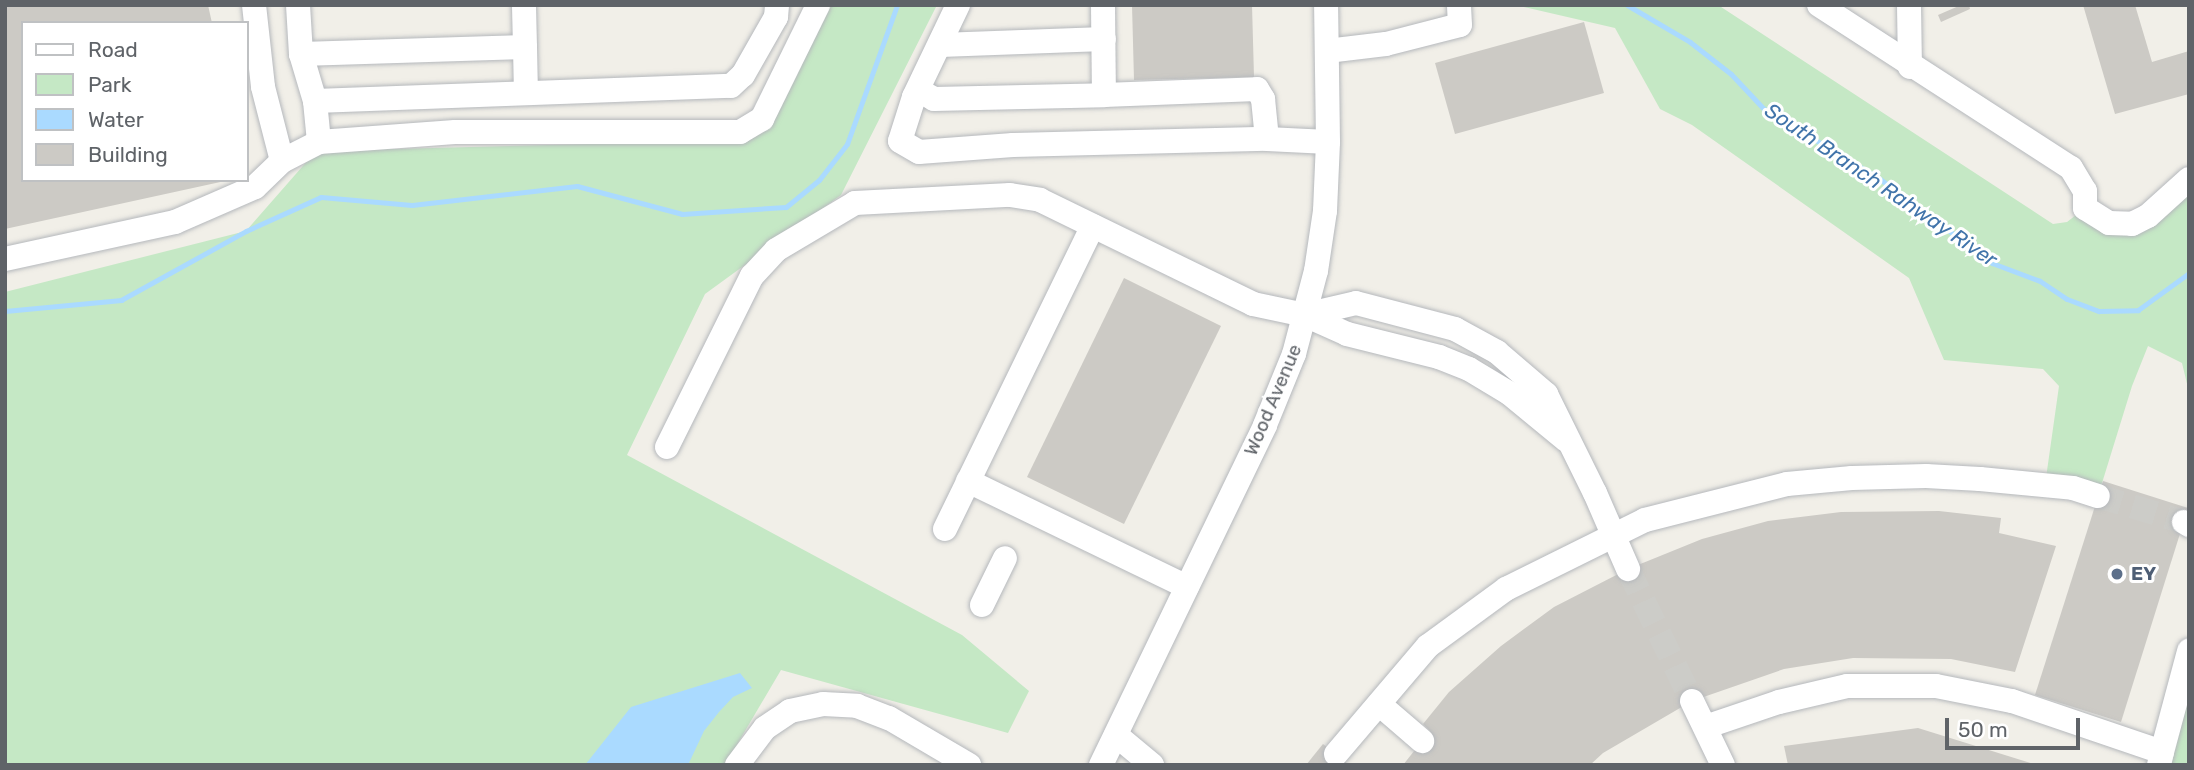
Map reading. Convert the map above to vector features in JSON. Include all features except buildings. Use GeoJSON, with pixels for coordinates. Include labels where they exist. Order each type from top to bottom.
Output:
{"type":"FeatureCollection","features":[{"type":"Feature","properties":{"kind":"street"},"geometry":{"type":"LineString","coordinates":[[254,5],[263,88],[282,161]]}},
{"type":"Feature","properties":{"kind":"street"},"geometry":{"type":"LineString","coordinates":[[298,5],[301,54],[315,101],[319,142]]}},
{"type":"Feature","properties":{"kind":"street"},"geometry":{"type":"LineString","coordinates":[[523,5],[526,93]]}},
{"type":"Feature","properties":{"kind":"street"},"geometry":{"type":"LineString","coordinates":[[315,101],[731,86],[743,75],[776,17],[777,5]]}},
{"type":"Feature","properties":{"kind":"street"},"geometry":{"type":"LineString","coordinates":[[5,259],[176,222],[255,187],[282,161],[319,142],[454,132],[740,132],[762,119],[818,5]]}},
{"type":"Feature","properties":{"kind":"street"},"geometry":{"type":"LineString","coordinates":[[958,5],[918,90],[901,141],[919,152],[1013,145],[1267,139],[1328,142]]}},
{"type":"Feature","properties":{"kind":"street"},"geometry":{"type":"LineString","coordinates":[[1103,5],[1104,95]]}},
{"type":"Feature","properties":{"kind":"street","name":"Wood Avenue"},"geometry":{"type":"LineString","coordinates":[[1101,765],[1273,407],[1305,315],[1322,236],[1328,142],[1326,5]]}},
{"type":"Feature","properties":{"kind":"street"},"geometry":{"type":"LineString","coordinates":[[1327,51],[1386,44],[1460,24],[1459,5]]}},
{"type":"Feature","properties":{"kind":"street"},"geometry":{"type":"LineString","coordinates":[[1819,5],[1910,67],[2071,168],[2085,191],[2085,208],[2109,223],[2132,224],[2148,216],[2189,179]]}},
{"type":"Feature","properties":{"kind":"street"},"geometry":{"type":"LineString","coordinates":[[1909,5],[1910,67]]}},
{"type":"Feature","properties":{"kind":"street"},"geometry":{"type":"LineString","coordinates":[[940,45],[1104,39]]}},
{"type":"Feature","properties":{"kind":"street"},"geometry":{"type":"LineString","coordinates":[[301,54],[524,47]]}},
{"type":"Feature","properties":{"kind":"street"},"geometry":{"type":"LineString","coordinates":[[918,90],[934,99],[1257,89],[1263,99],[1267,139]]}},
{"type":"Feature","properties":{"kind":"street"},"geometry":{"type":"LineString","coordinates":[[667,447],[757,268],[776,250],[846,206],[864,201],[1021,195],[1040,201],[1253,304],[1305,315],[1347,334],[1439,357],[1496,384],[1566,440]]}},
{"type":"Feature","properties":{"kind":"street"},"geometry":{"type":"LineString","coordinates":[[945,529],[1093,226]]}},
{"type":"Feature","properties":{"kind":"street"},"geometry":{"type":"LineString","coordinates":[[1305,315],[1356,303],[1446,326],[1483,342],[1546,394],[1628,569]]}},
{"type":"Feature","properties":{"kind":"street"},"geometry":{"type":"LineString","coordinates":[[1439,357],[1446,326]]}},
{"type":"Feature","properties":{"kind":"street"},"geometry":{"type":"LineString","coordinates":[[1336,754],[1428,646],[1506,589],[1612,534],[1645,520],[1787,484],[1852,478],[1926,476],[1980,479],[2073,488],[2098,496]]}},
{"type":"Feature","properties":{"kind":"street"},"geometry":{"type":"LineString","coordinates":[[968,481],[1187,587]]}},
{"type":"Feature","properties":{"kind":"street"},"geometry":{"type":"LineString","coordinates":[[982,604],[1005,558]]}},
{"type":"Feature","properties":{"kind":"street"},"geometry":{"type":"LineString","coordinates":[[1704,727],[1779,702],[1847,686],[1936,686],[2012,701],[2161,759],[2189,652]]}},
{"type":"Feature","properties":{"kind":"street"},"geometry":{"type":"LineString","coordinates":[[1692,701],[1723,765]]}},
{"type":"Feature","properties":{"kind":"street"},"geometry":{"type":"LineString","coordinates":[[737,765],[765,728],[790,711],[823,704],[857,706],[889,718],[969,765]]}},
{"type":"Feature","properties":{"kind":"street"},"geometry":{"type":"LineString","coordinates":[[1379,704],[1422,741]]}},
{"type":"Feature","properties":{"kind":"street"},"geometry":{"type":"LineString","coordinates":[[1115,735],[1152,765]]}},
{"type":"Feature","properties":{"kind":"green space"},"geometry":{"type":"Polygon","coordinates":[[[822,5],[937,5],[841,195],[705,294],[627,455],[962,635],[1029,691],[1008,733],[781,670],[725,765],[5,765],[5,292],[246,231],[316,151],[745,140],[822,5]]]}},
{"type":"Feature","properties":{"kind":"green space"},"geometry":{"type":"Polygon","coordinates":[[[1515,5],[1718,5],[2053,224],[2067,222],[2085,208],[2132,224],[2189,179],[2189,392],[2182,363],[2148,346],[2132,386],[2098,496],[2045,485],[2059,386],[2043,369],[1944,360],[1909,278],[1692,125],[1660,109],[1615,28],[1515,5]]]}},
{"type":"Feature","properties":{"kind":"green space"},"geometry":{"type":"Polygon","coordinates":[[[2189,651],[2189,765],[2159,765],[2189,651]]]}},
{"type":"Feature","properties":{"kind":"water"},"geometry":{"type":"Polygon","coordinates":[[[740,673],[752,688],[733,697],[719,712],[704,731],[688,765],[585,765],[631,707],[740,673]]]}},
{"type":"Feature","properties":{"kind":"waterway","name":"South Branch Rahway River"},"geometry":{"type":"LineString","coordinates":[[5,311],[121,300],[246,231],[321,197],[412,205],[577,186],[682,214],[786,207],[819,180],[847,144],[897,5]]}},
{"type":"Feature","properties":{"kind":"waterway","name":"South Branch Rahway River"},"geometry":{"type":"LineString","coordinates":[[1627,5],[1690,42],[1731,74],[1764,109],[1880,179],[1992,263],[2040,281],[2067,299],[2099,311],[2138,310],[2189,273]]}},
{"type":"Feature","properties":{"kind":"tunnel"},"geometry":{"type":"LineString","coordinates":[[2098,496],[2184,522]]}},
{"type":"Feature","properties":{"kind":"tunnel"},"geometry":{"type":"LineString","coordinates":[[1628,569],[1692,701]]}},
{"type":"Feature","properties":{"kind":"place","name":"EY"},"geometry":{"type":"Point","coordinates":[2117,574]}}]}
